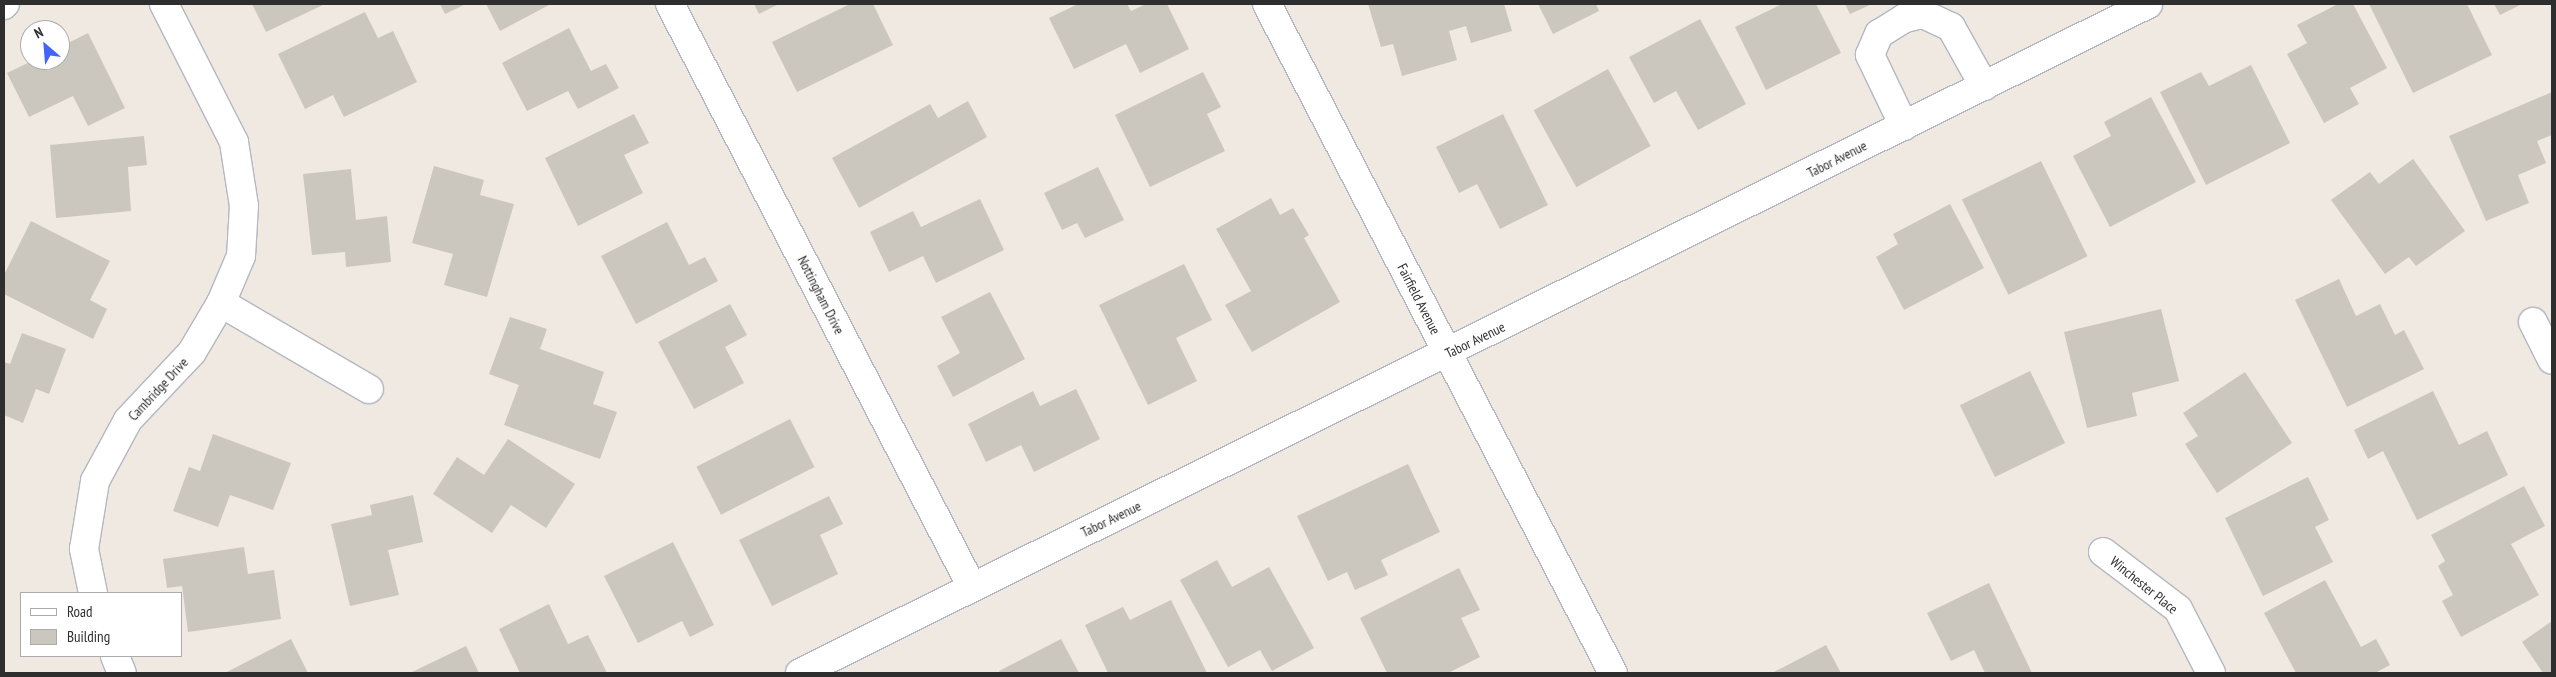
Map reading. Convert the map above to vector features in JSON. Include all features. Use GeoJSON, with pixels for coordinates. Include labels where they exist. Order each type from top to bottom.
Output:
{"type":"FeatureCollection","features":[{"type":"Feature","properties":{"kind":"street","name":"Cambridge Drive"},"geometry":{"type":"LineString","coordinates":[[93,592],[84,549],[95,480],[128,420],[192,352],[222,304],[241,256],[244,206],[234,142],[164,4]]}},
{"type":"Feature","properties":{"kind":"street","name":"Nottingham Drive"},"geometry":{"type":"LineString","coordinates":[[670,4],[972,587]]}},
{"type":"Feature","properties":{"kind":"street","name":"Fairfield Avenue"},"geometry":{"type":"LineString","coordinates":[[1267,4],[1613,673]]}},
{"type":"Feature","properties":{"kind":"street","name":"Tabor Avenue"},"geometry":{"type":"LineString","coordinates":[[800,673],[1447,354],[2148,4]]}},
{"type":"Feature","properties":{"kind":"street"},"geometry":{"type":"LineString","coordinates":[[1904,126],[1870,55],[1880,34],[1906,18],[1923,14],[1951,27],[1984,86]]}},
{"type":"Feature","properties":{"kind":"street"},"geometry":{"type":"LineString","coordinates":[[222,304],[369,389]]}},
{"type":"Feature","properties":{"kind":"street"},"geometry":{"type":"LineString","coordinates":[[2533,322],[2552,360]]}},
{"type":"Feature","properties":{"kind":"street","name":"Winchester Place"},"geometry":{"type":"LineString","coordinates":[[2104,552],[2178,609],[2211,673]]}},
{"type":"Feature","properties":{"kind":"street"},"geometry":{"type":"LineString","coordinates":[[115,657],[122,673]]}},
{"type":"Feature","properties":{"kind":"building"},"geometry":{"type":"Polygon","coordinates":[[[252,4],[325,4],[266,32],[252,4]]]}},
{"type":"Feature","properties":{"kind":"building"},"geometry":{"type":"Polygon","coordinates":[[[440,4],[466,4],[445,14],[440,4]]]}},
{"type":"Feature","properties":{"kind":"building"},"geometry":{"type":"Polygon","coordinates":[[[486,4],[551,4],[500,31],[486,4]]]}},
{"type":"Feature","properties":{"kind":"building"},"geometry":{"type":"Polygon","coordinates":[[[754,4],[779,4],[759,14],[754,4]]]}},
{"type":"Feature","properties":{"kind":"building"},"geometry":{"type":"Polygon","coordinates":[[[850,4],[873,4],[893,45],[797,92],[772,42],[850,4]]]}},
{"type":"Feature","properties":{"kind":"building"},"geometry":{"type":"Polygon","coordinates":[[[1078,4],[1127,4],[1131,11],[1146,4],[1167,4],[1189,49],[1140,73],[1126,44],[1074,69],[1049,18],[1078,4]]]}},
{"type":"Feature","properties":{"kind":"building"},"geometry":{"type":"Polygon","coordinates":[[[1368,4],[1504,4],[1512,31],[1471,43],[1466,26],[1449,31],[1457,60],[1402,76],[1393,44],[1381,47],[1368,4]]]}},
{"type":"Feature","properties":{"kind":"building"},"geometry":{"type":"Polygon","coordinates":[[[1538,4],[1596,4],[1599,11],[1553,34],[1538,4]]]}},
{"type":"Feature","properties":{"kind":"building"},"geometry":{"type":"Polygon","coordinates":[[[1782,4],[1816,4],[1841,53],[1766,90],[1735,27],[1782,4]]]}},
{"type":"Feature","properties":{"kind":"building"},"geometry":{"type":"Polygon","coordinates":[[[1845,4],[1872,4],[1850,14],[1845,4]]]}},
{"type":"Feature","properties":{"kind":"building"},"geometry":{"type":"Polygon","coordinates":[[[2338,4],[2353,4],[2387,68],[2350,88],[2359,104],[2324,123],[2287,54],[2307,43],[2297,25],[2338,4]]]}},
{"type":"Feature","properties":{"kind":"building"},"geometry":{"type":"Polygon","coordinates":[[[2369,4],[2467,4],[2492,55],[2413,93],[2369,4]]]}},
{"type":"Feature","properties":{"kind":"building"},"geometry":{"type":"Polygon","coordinates":[[[2494,4],[2522,4],[2500,15],[2494,4]]]}},
{"type":"Feature","properties":{"kind":"building"},"geometry":{"type":"Polygon","coordinates":[[[365,12],[378,38],[393,31],[417,82],[344,117],[333,95],[305,109],[278,54],[365,12]]]}},
{"type":"Feature","properties":{"kind":"building"},"geometry":{"type":"Polygon","coordinates":[[[1700,19],[1746,104],[1698,130],[1676,91],[1654,103],[1629,57],[1700,19]]]}},
{"type":"Feature","properties":{"kind":"building"},"geometry":{"type":"Polygon","coordinates":[[[569,28],[591,71],[606,64],[619,88],[578,109],[568,91],[527,111],[502,63],[569,28]]]}},
{"type":"Feature","properties":{"kind":"building"},"geometry":{"type":"Polygon","coordinates":[[[88,33],[125,108],[88,126],[73,96],[29,117],[7,73],[20,67],[20,70],[70,70],[70,42],[88,33]]]}},
{"type":"Feature","properties":{"kind":"building"},"geometry":{"type":"Polygon","coordinates":[[[2251,65],[2290,143],[2206,185],[2160,92],[2201,72],[2209,86],[2251,65]]]}},
{"type":"Feature","properties":{"kind":"building"},"geometry":{"type":"Polygon","coordinates":[[[1608,69],[1651,146],[1576,187],[1534,110],[1608,69]]]}},
{"type":"Feature","properties":{"kind":"building"},"geometry":{"type":"Polygon","coordinates":[[[1203,72],[1221,107],[1207,114],[1225,151],[1150,187],[1115,115],[1203,72]]]}},
{"type":"Feature","properties":{"kind":"building"},"geometry":{"type":"Polygon","coordinates":[[[2552,92],[2552,135],[2537,141],[2546,163],[2518,175],[2529,203],[2486,221],[2449,136],[2552,92]]]}},
{"type":"Feature","properties":{"kind":"building"},"geometry":{"type":"Polygon","coordinates":[[[2151,97],[2196,182],[2110,227],[2073,156],[2111,136],[2104,122],[2151,97]]]}},
{"type":"Feature","properties":{"kind":"building"},"geometry":{"type":"Polygon","coordinates":[[[968,101],[987,137],[859,208],[832,158],[930,104],[938,118],[968,101]]]}},
{"type":"Feature","properties":{"kind":"building"},"geometry":{"type":"Polygon","coordinates":[[[634,114],[649,143],[624,155],[643,193],[578,226],[545,158],[634,114]]]}},
{"type":"Feature","properties":{"kind":"building"},"geometry":{"type":"Polygon","coordinates":[[[1503,114],[1548,205],[1500,229],[1477,184],[1459,193],[1436,147],[1503,114]]]}},
{"type":"Feature","properties":{"kind":"building"},"geometry":{"type":"Polygon","coordinates":[[[144,136],[147,165],[128,167],[131,211],[56,218],[50,145],[144,136]]]}},
{"type":"Feature","properties":{"kind":"building"},"geometry":{"type":"Polygon","coordinates":[[[2413,159],[2465,231],[2416,266],[2409,257],[2385,274],[2331,200],[2370,172],[2379,184],[2413,159]]]}},
{"type":"Feature","properties":{"kind":"building"},"geometry":{"type":"Polygon","coordinates":[[[2041,161],[2087,256],[2008,295],[1962,200],[2041,161]]]}},
{"type":"Feature","properties":{"kind":"building"},"geometry":{"type":"Polygon","coordinates":[[[434,166],[484,180],[480,195],[514,204],[487,297],[444,285],[453,254],[412,243],[434,166]]]}},
{"type":"Feature","properties":{"kind":"building"},"geometry":{"type":"Polygon","coordinates":[[[1098,167],[1124,220],[1085,238],[1077,223],[1062,230],[1044,193],[1098,167]]]}},
{"type":"Feature","properties":{"kind":"building"},"geometry":{"type":"Polygon","coordinates":[[[351,169],[356,220],[387,216],[391,262],[346,267],[345,252],[312,255],[303,174],[351,169]]]}},
{"type":"Feature","properties":{"kind":"building"},"geometry":{"type":"Polygon","coordinates":[[[1271,198],[1280,215],[1293,208],[1309,235],[1304,238],[1340,302],[1252,352],[1225,305],[1251,291],[1216,229],[1271,198]]]}},
{"type":"Feature","properties":{"kind":"building"},"geometry":{"type":"Polygon","coordinates":[[[980,199],[1004,250],[936,283],[923,256],[889,272],[870,232],[913,211],[921,227],[980,199]]]}},
{"type":"Feature","properties":{"kind":"building"},"geometry":{"type":"Polygon","coordinates":[[[1950,204],[1984,268],[1904,310],[1876,257],[1898,244],[1893,234],[1950,204]]]}},
{"type":"Feature","properties":{"kind":"building"},"geometry":{"type":"Polygon","coordinates":[[[31,221],[110,261],[90,300],[107,309],[93,339],[4,294],[4,275],[31,221]]]}},
{"type":"Feature","properties":{"kind":"building"},"geometry":{"type":"Polygon","coordinates":[[[667,222],[689,265],[705,257],[718,281],[636,324],[601,256],[667,222]]]}},
{"type":"Feature","properties":{"kind":"building"},"geometry":{"type":"Polygon","coordinates":[[[1184,264],[1212,320],[1176,338],[1197,381],[1148,405],[1099,305],[1184,264]]]}},
{"type":"Feature","properties":{"kind":"building"},"geometry":{"type":"Polygon","coordinates":[[[2339,279],[2356,316],[2380,304],[2395,335],[2404,330],[2424,369],[2347,407],[2295,300],[2339,279]]]}},
{"type":"Feature","properties":{"kind":"building"},"geometry":{"type":"Polygon","coordinates":[[[990,292],[1025,359],[953,397],[937,366],[960,353],[941,317],[990,292]]]}},
{"type":"Feature","properties":{"kind":"building"},"geometry":{"type":"Polygon","coordinates":[[[730,304],[747,335],[725,347],[744,383],[694,409],[658,342],[730,304]]]}},
{"type":"Feature","properties":{"kind":"building"},"geometry":{"type":"Polygon","coordinates":[[[2161,309],[2179,381],[2132,393],[2137,416],[2087,428],[2064,332],[2161,309]]]}},
{"type":"Feature","properties":{"kind":"building"},"geometry":{"type":"Polygon","coordinates":[[[510,317],[547,329],[540,349],[604,372],[593,404],[617,412],[600,459],[504,425],[519,385],[489,374],[510,317]]]}},
{"type":"Feature","properties":{"kind":"building"},"geometry":{"type":"Polygon","coordinates":[[[22,333],[66,349],[49,394],[36,389],[23,423],[4,415],[4,362],[10,364],[22,333]]]}},
{"type":"Feature","properties":{"kind":"building"},"geometry":{"type":"Polygon","coordinates":[[[2030,371],[2065,443],[1995,477],[1960,405],[2030,371]]]}},
{"type":"Feature","properties":{"kind":"building"},"geometry":{"type":"Polygon","coordinates":[[[2245,372],[2292,443],[2217,493],[2185,444],[2198,436],[2183,413],[2245,372]]]}},
{"type":"Feature","properties":{"kind":"building"},"geometry":{"type":"Polygon","coordinates":[[[1076,389],[1100,439],[1034,472],[1021,445],[986,462],[968,424],[1033,391],[1040,406],[1076,389]]]}},
{"type":"Feature","properties":{"kind":"building"},"geometry":{"type":"Polygon","coordinates":[[[2433,391],[2459,445],[2487,431],[2508,475],[2417,520],[2383,451],[2368,459],[2354,430],[2433,391]]]}},
{"type":"Feature","properties":{"kind":"building"},"geometry":{"type":"Polygon","coordinates":[[[790,419],[815,467],[721,515],[696,467],[790,419]]]}},
{"type":"Feature","properties":{"kind":"building"},"geometry":{"type":"Polygon","coordinates":[[[213,434],[291,463],[273,510],[230,495],[218,527],[173,511],[189,467],[200,471],[213,434]]]}},
{"type":"Feature","properties":{"kind":"building"},"geometry":{"type":"Polygon","coordinates":[[[508,439],[575,484],[546,528],[511,505],[492,533],[433,494],[457,457],[484,475],[508,439]]]}},
{"type":"Feature","properties":{"kind":"building"},"geometry":{"type":"Polygon","coordinates":[[[1408,464],[1440,532],[1381,560],[1388,575],[1355,590],[1347,572],[1328,581],[1297,516],[1408,464]]]}},
{"type":"Feature","properties":{"kind":"building"},"geometry":{"type":"Polygon","coordinates":[[[2308,477],[2329,520],[2315,527],[2333,562],[2263,596],[2225,518],[2308,477]]]}},
{"type":"Feature","properties":{"kind":"building"},"geometry":{"type":"Polygon","coordinates":[[[2524,486],[2545,526],[2511,544],[2539,595],[2461,637],[2442,601],[2453,595],[2438,566],[2445,561],[2431,535],[2524,486]]]}},
{"type":"Feature","properties":{"kind":"building"},"geometry":{"type":"Polygon","coordinates":[[[413,495],[423,542],[388,550],[399,595],[350,606],[331,524],[372,515],[370,505],[413,495]]]}},
{"type":"Feature","properties":{"kind":"building"},"geometry":{"type":"Polygon","coordinates":[[[829,496],[843,524],[820,535],[838,574],[772,606],[739,540],[829,496]]]}},
{"type":"Feature","properties":{"kind":"building"},"geometry":{"type":"Polygon","coordinates":[[[673,542],[714,625],[690,637],[682,621],[638,643],[604,576],[673,542]]]}},
{"type":"Feature","properties":{"kind":"building"},"geometry":{"type":"Polygon","coordinates":[[[244,547],[248,574],[274,570],[281,619],[188,632],[182,586],[167,588],[163,559],[244,547]]]}},
{"type":"Feature","properties":{"kind":"building"},"geometry":{"type":"Polygon","coordinates":[[[1217,560],[1232,587],[1269,567],[1314,648],[1272,671],[1260,650],[1228,667],[1180,580],[1217,560]]]}},
{"type":"Feature","properties":{"kind":"building"},"geometry":{"type":"Polygon","coordinates":[[[1459,568],[1480,610],[1461,618],[1480,657],[1448,673],[1387,673],[1360,618],[1459,568]]]}},
{"type":"Feature","properties":{"kind":"building"},"geometry":{"type":"Polygon","coordinates":[[[2325,580],[2361,647],[2376,639],[2390,665],[2375,673],[2296,673],[2264,613],[2325,580]]]}},
{"type":"Feature","properties":{"kind":"building"},"geometry":{"type":"Polygon","coordinates":[[[1989,583],[2032,673],[1985,673],[1974,650],[1951,661],[1927,613],[1989,583]]]}},
{"type":"Feature","properties":{"kind":"building"},"geometry":{"type":"Polygon","coordinates":[[[1171,600],[1207,673],[1108,673],[1085,625],[1123,607],[1130,620],[1171,600]]]}},
{"type":"Feature","properties":{"kind":"building"},"geometry":{"type":"Polygon","coordinates":[[[549,604],[568,644],[588,635],[607,673],[520,673],[499,629],[549,604]]]}},
{"type":"Feature","properties":{"kind":"building"},"geometry":{"type":"Polygon","coordinates":[[[2552,621],[2552,673],[2543,673],[2522,642],[2552,621]]]}},
{"type":"Feature","properties":{"kind":"building"},"geometry":{"type":"Polygon","coordinates":[[[291,639],[308,673],[225,673],[291,639]]]}},
{"type":"Feature","properties":{"kind":"building"},"geometry":{"type":"Polygon","coordinates":[[[1061,639],[1079,673],[1000,673],[999,671],[1061,639]]]}},
{"type":"Feature","properties":{"kind":"building"},"geometry":{"type":"Polygon","coordinates":[[[1826,645],[1841,673],[1772,673],[1826,645]]]}},
{"type":"Feature","properties":{"kind":"building"},"geometry":{"type":"Polygon","coordinates":[[[466,646],[479,673],[410,673],[466,646]]]}}]}
